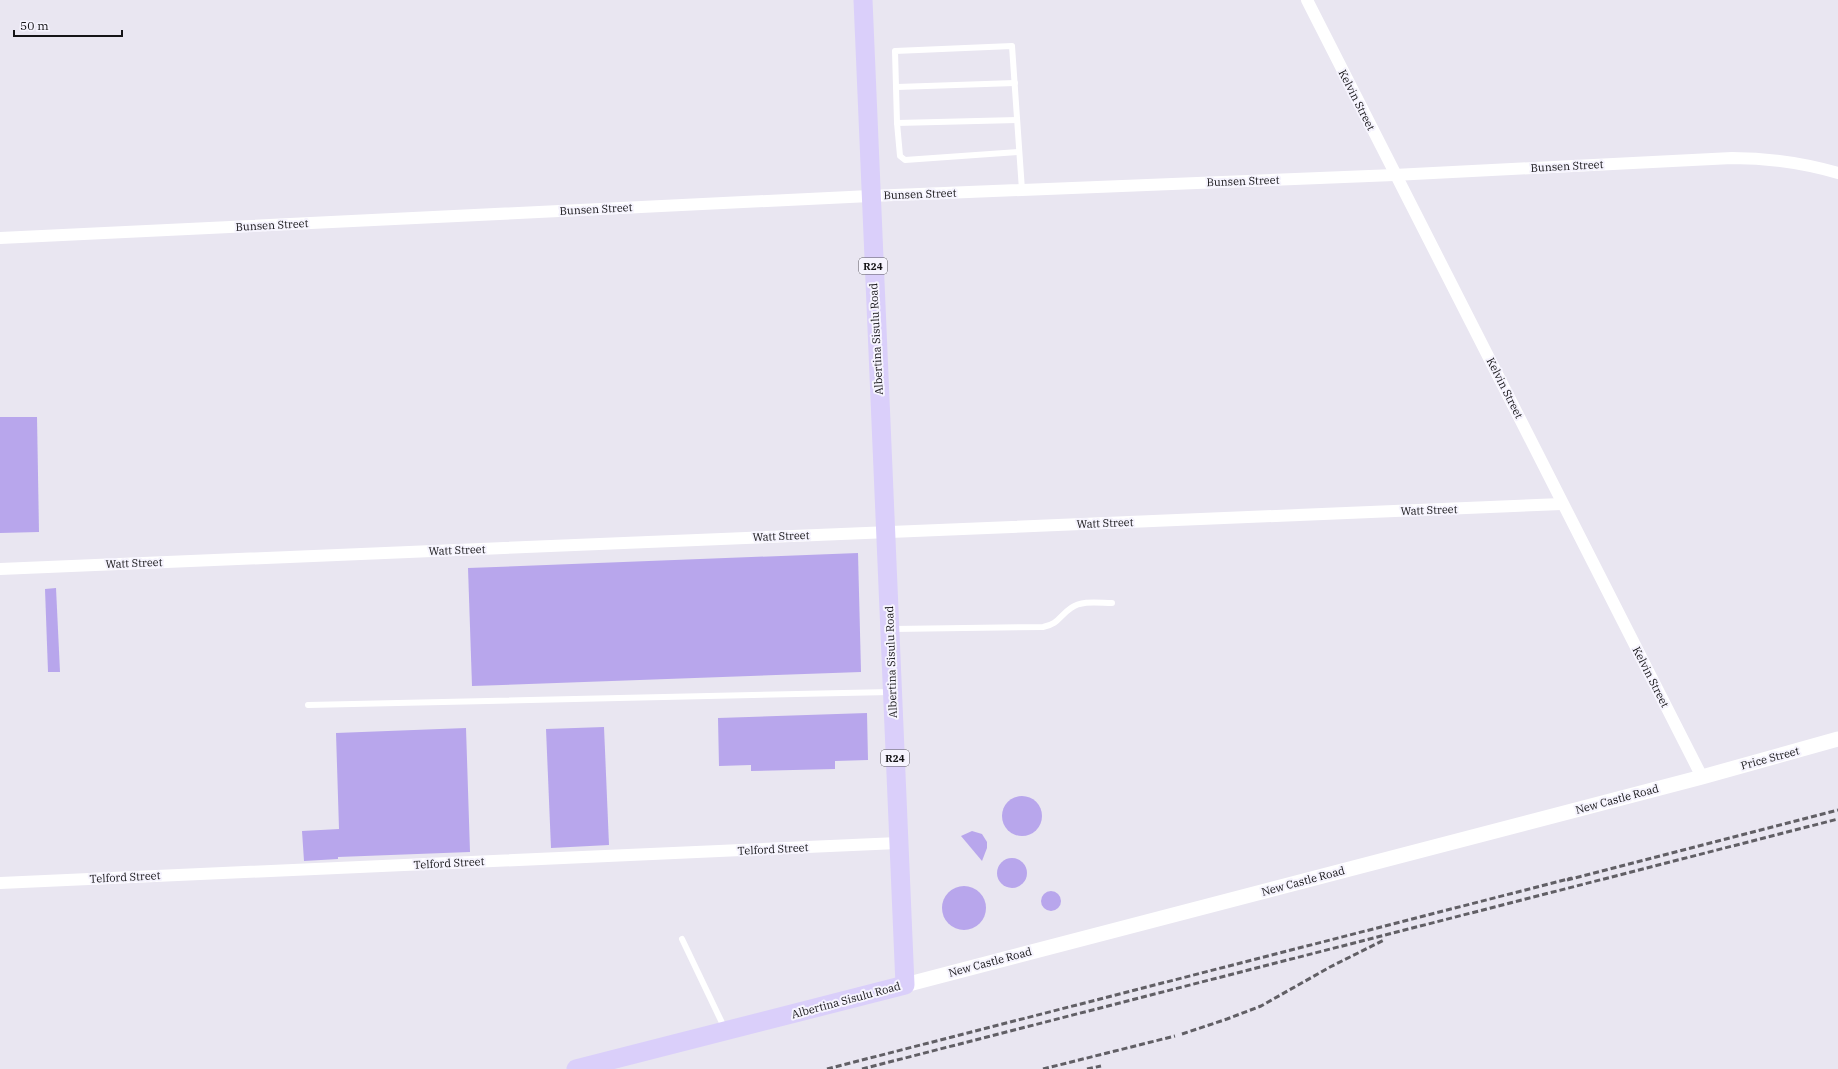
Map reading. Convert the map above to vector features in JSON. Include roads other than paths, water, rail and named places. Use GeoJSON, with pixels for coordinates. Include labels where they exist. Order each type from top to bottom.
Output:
{"type":"FeatureCollection","features":[{"type":"Feature","properties":{"kind":"main road","name":"Albertina Sisulu Road"},"geometry":{"type":"LineString","coordinates":[[576,1069],[905,985],[870,196],[863,0]]}},
{"type":"Feature","properties":{"kind":"street","name":"Kelvin Street"},"geometry":{"type":"LineString","coordinates":[[1307,0],[1394,174],[1536,448],[1562,504],[1702,777]]}},
{"type":"Feature","properties":{"kind":"street","name":"Bunsen Street"},"geometry":{"type":"LineString","coordinates":[[0,238],[870,196],[1754,158],[1788,162],[1838,173]]}},
{"type":"Feature","properties":{"kind":"street","name":"Watt Street"},"geometry":{"type":"LineString","coordinates":[[0,569],[1562,504]]}},
{"type":"Feature","properties":{"kind":"street","name":"Price Street"},"geometry":{"type":"LineString","coordinates":[[1702,777],[1838,740]]}},
{"type":"Feature","properties":{"kind":"street","name":"New Castle Road"},"geometry":{"type":"LineString","coordinates":[[905,985],[1702,777]]}},
{"type":"Feature","properties":{"kind":"street","name":"Telford Street"},"geometry":{"type":"LineString","coordinates":[[0,883],[898,843]]}},
{"type":"Feature","properties":{"kind":"lane"},"geometry":{"type":"LineString","coordinates":[[1019,152],[905,160],[900,156],[897,123],[895,51],[1012,46],[1022,190]]}},
{"type":"Feature","properties":{"kind":"lane"},"geometry":{"type":"LineString","coordinates":[[896,87],[1014,83]]}},
{"type":"Feature","properties":{"kind":"lane"},"geometry":{"type":"LineString","coordinates":[[897,123],[1017,120]]}},
{"type":"Feature","properties":{"kind":"lane"},"geometry":{"type":"LineString","coordinates":[[889,629],[1043,627],[1051,626],[1072,607],[1080,604],[1112,603]]}},
{"type":"Feature","properties":{"kind":"lane"},"geometry":{"type":"LineString","coordinates":[[308,705],[892,692]]}},
{"type":"Feature","properties":{"kind":"lane"},"geometry":{"type":"LineString","coordinates":[[682,939],[726,1031]]}},
{"type":"Feature","properties":{"kind":"railway"},"geometry":{"type":"LineString","coordinates":[[1567,880],[1838,810]]}},
{"type":"Feature","properties":{"kind":"railway"},"geometry":{"type":"LineString","coordinates":[[862,1069],[1838,819]]}},
{"type":"Feature","properties":{"kind":"railway"},"geometry":{"type":"LineString","coordinates":[[827,1069],[1572,878]]}},
{"type":"Feature","properties":{"kind":"railway"},"geometry":{"type":"LineString","coordinates":[[1182,1034],[1261,1006],[1330,967],[1384,940]]}},
{"type":"Feature","properties":{"kind":"railway"},"geometry":{"type":"LineString","coordinates":[[1043,1069],[1175,1036]]}},
{"type":"Feature","properties":{"kind":"railway"},"geometry":{"type":"LineString","coordinates":[[1087,1069],[1101,1066]]}}]}
